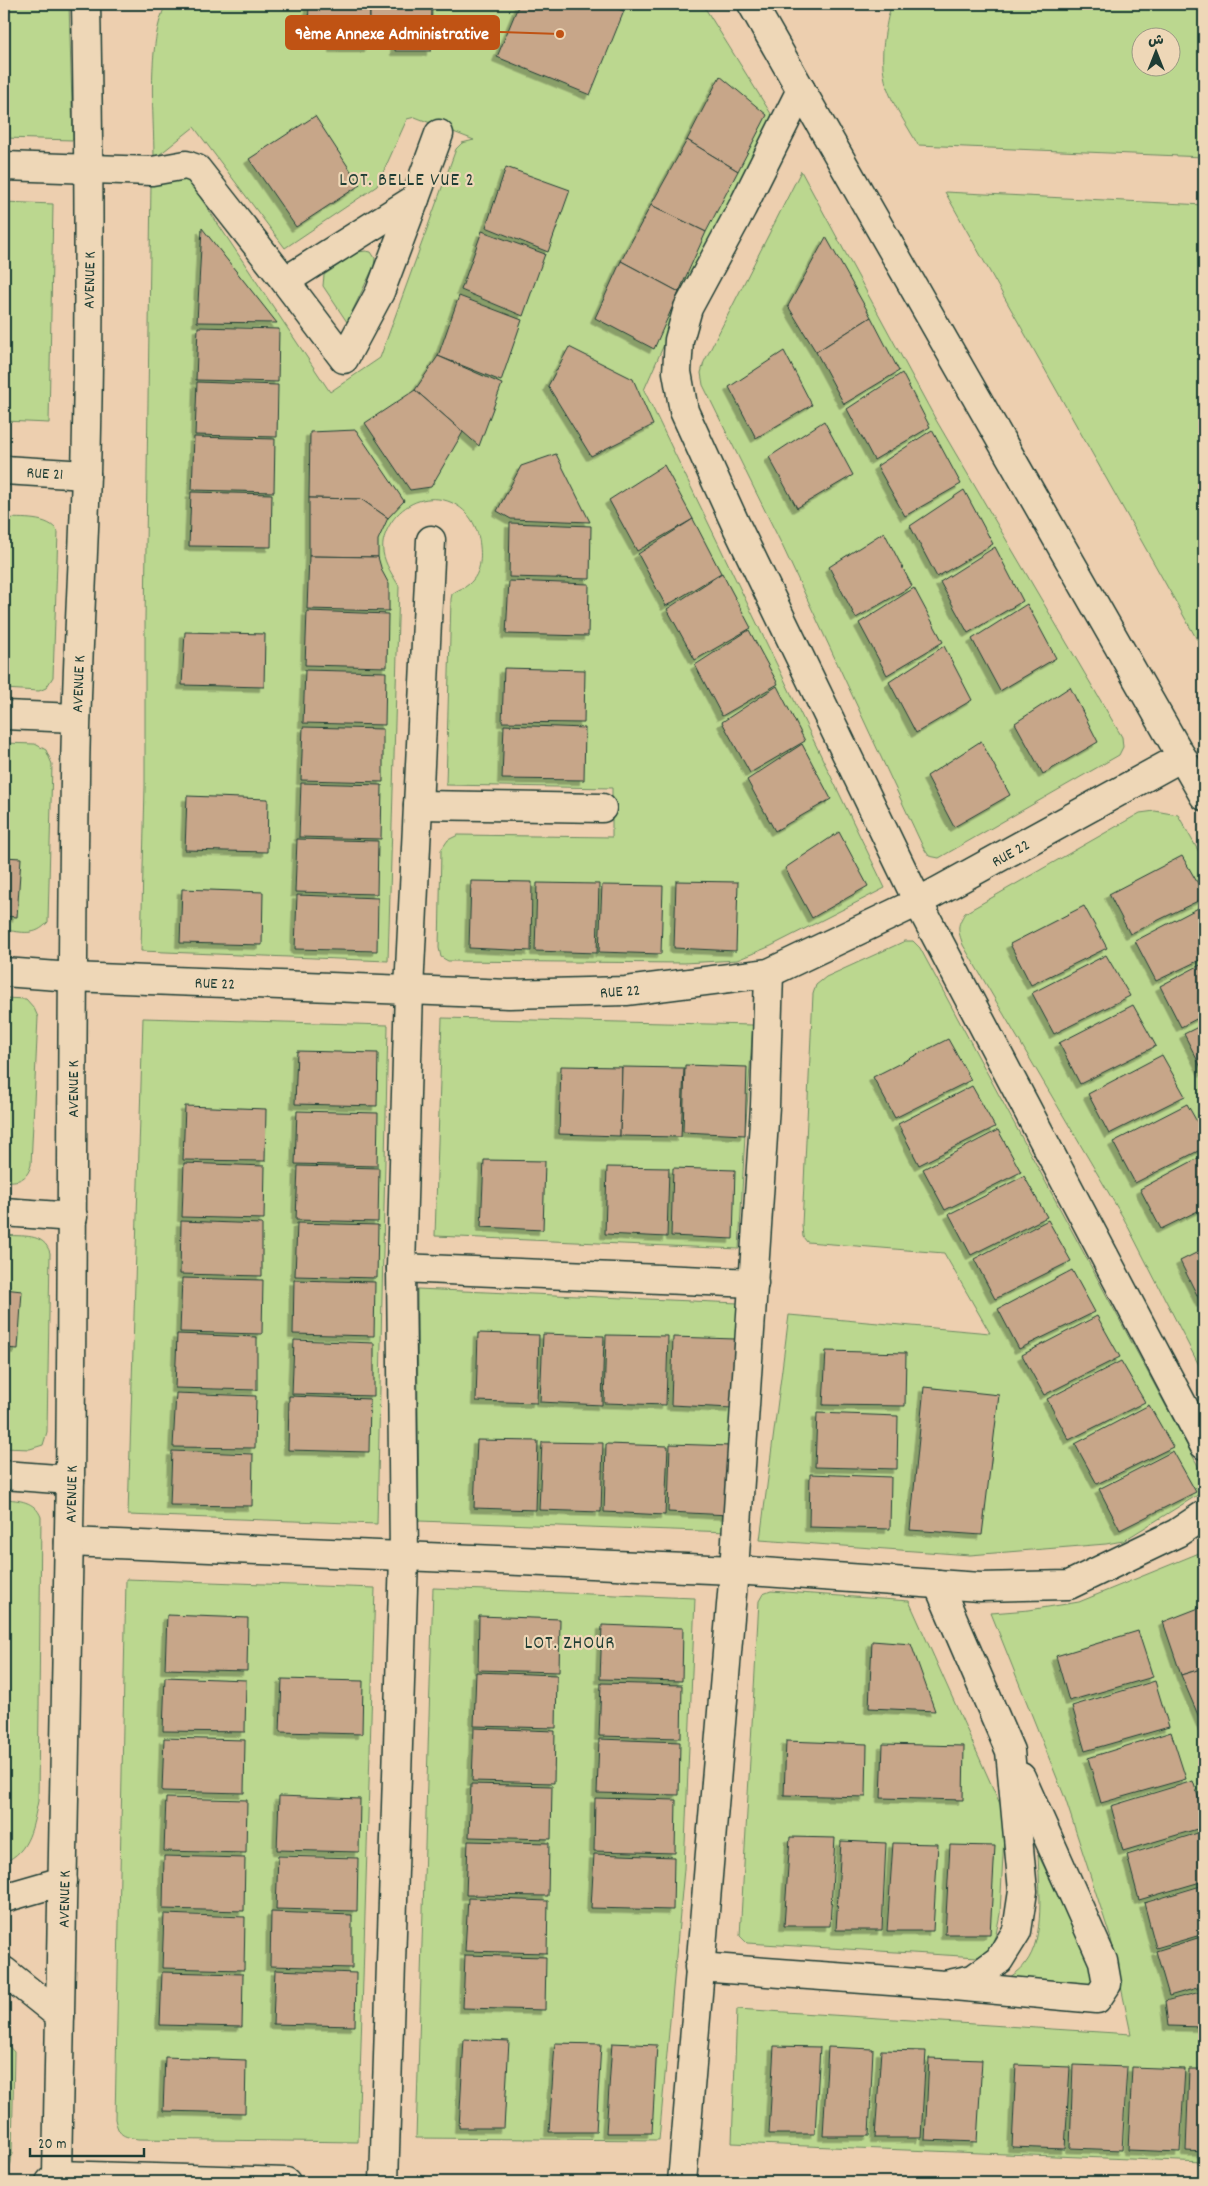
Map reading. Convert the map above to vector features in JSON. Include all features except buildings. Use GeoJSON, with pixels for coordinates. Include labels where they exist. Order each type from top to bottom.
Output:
{"type":"FeatureCollection","features":[{"type":"Feature","properties":{"kind":"street","name":"AVENUE K"},"geometry":{"type":"LineString","coordinates":[[54,2179],[60,2016],[70,1480],[73,1217],[72,977],[76,718],[86,475],[89,169],[86,4]]}},
{"type":"Feature","properties":{"kind":"street"},"geometry":{"type":"LineString","coordinates":[[752,4],[1204,796]]}},
{"type":"Feature","properties":{"kind":"street"},"geometry":{"type":"LineString","coordinates":[[801,90],[742,208],[688,308],[679,340],[677,372],[684,411],[735,523],[918,902],[1204,1445]]}},
{"type":"Feature","properties":{"kind":"street"},"geometry":{"type":"LineString","coordinates":[[4,166],[152,171],[186,165],[197,169],[344,360],[380,292],[439,134]]}},
{"type":"Feature","properties":{"kind":"street"},"geometry":{"type":"LineString","coordinates":[[285,281],[415,199]]}},
{"type":"Feature","properties":{"kind":"street","name":"RUE 21"},"geometry":{"type":"LineString","coordinates":[[4,470],[86,475]]}},
{"type":"Feature","properties":{"kind":"street"},"geometry":{"type":"LineString","coordinates":[[384,2182],[404,1557],[401,1268],[408,990],[431,540]]}},
{"type":"Feature","properties":{"kind":"street"},"geometry":{"type":"LineString","coordinates":[[4,715],[76,718]]}},
{"type":"Feature","properties":{"kind":"street","name":"RUE 22"},"geometry":{"type":"LineString","coordinates":[[4,972],[72,977],[508,994],[626,991],[769,974],[918,902],[1182,757]]}},
{"type":"Feature","properties":{"kind":"street"},"geometry":{"type":"LineString","coordinates":[[418,805],[602,808]]}},
{"type":"Feature","properties":{"kind":"street"},"geometry":{"type":"LineString","coordinates":[[682,2182],[734,1570],[765,1106],[769,974]]}},
{"type":"Feature","properties":{"kind":"street"},"geometry":{"type":"LineString","coordinates":[[4,1212],[73,1217]]}},
{"type":"Feature","properties":{"kind":"street"},"geometry":{"type":"LineString","coordinates":[[401,1268],[754,1283]]}},
{"type":"Feature","properties":{"kind":"street"},"geometry":{"type":"LineString","coordinates":[[4,1475],[70,1480]]}},
{"type":"Feature","properties":{"kind":"street"},"geometry":{"type":"LineString","coordinates":[[69,1542],[734,1570],[980,1587],[1069,1585],[1177,1533],[1204,1515]]}},
{"type":"Feature","properties":{"kind":"street"},"geometry":{"type":"LineString","coordinates":[[700,1967],[945,1985],[1097,1999],[1108,1984],[1103,1961],[938,1584]]}},
{"type":"Feature","properties":{"kind":"street"},"geometry":{"type":"LineString","coordinates":[[945,1985],[973,1979],[1000,1960],[1016,1931],[1023,1891],[1010,1752]]}},
{"type":"Feature","properties":{"kind":"street"},"geometry":{"type":"LineString","coordinates":[[4,1898],[63,1881]]}},
{"type":"Feature","properties":{"kind":"street"},"geometry":{"type":"LineString","coordinates":[[4,1971],[60,2016]]}},
{"type":"Feature","properties":{"kind":"street"},"geometry":{"type":"LineString","coordinates":[[54,2179],[286,2182]]}},
{"type":"Feature","properties":{"kind":"green space"},"geometry":{"type":"Polygon","coordinates":[[[4,4],[69,4],[73,140],[4,138],[4,4]]]}},
{"type":"Feature","properties":{"kind":"green space"},"geometry":{"type":"Polygon","coordinates":[[[166,4],[700,4],[705,8],[773,117],[684,299],[644,390],[885,888],[771,946],[737,960],[684,963],[448,961],[441,957],[439,948],[441,850],[448,840],[458,835],[612,837],[612,788],[446,785],[451,599],[452,594],[471,583],[478,572],[480,566],[480,546],[473,522],[463,510],[451,502],[437,499],[423,500],[409,505],[397,515],[387,530],[383,546],[389,570],[399,586],[388,961],[141,951],[145,786],[145,620],[151,183],[182,179],[190,182],[330,392],[380,358],[456,149],[462,143],[474,140],[415,117],[407,119],[377,186],[285,248],[194,127],[154,159],[153,59],[160,21],[166,4]]]}},
{"type":"Feature","properties":{"kind":"green space"},"geometry":{"type":"Polygon","coordinates":[[[893,4],[1204,4],[1204,157],[918,145],[895,105],[885,80],[883,51],[889,14],[893,4]]]}},
{"type":"Feature","properties":{"kind":"green space"},"geometry":{"type":"Polygon","coordinates":[[[801,171],[936,420],[1122,737],[1123,747],[1119,755],[939,858],[929,856],[923,847],[782,545],[703,385],[701,373],[704,362],[801,171]]]}},
{"type":"Feature","properties":{"kind":"green space"},"geometry":{"type":"Polygon","coordinates":[[[945,192],[1204,205],[1204,652],[945,192]]]}},
{"type":"Feature","properties":{"kind":"green space"},"geometry":{"type":"Polygon","coordinates":[[[4,202],[53,204],[49,423],[4,421],[4,202]]]}},
{"type":"Feature","properties":{"kind":"green space"},"geometry":{"type":"Polygon","coordinates":[[[358,252],[371,252],[375,258],[374,266],[347,322],[323,286],[324,275],[358,252]]]}},
{"type":"Feature","properties":{"kind":"green space"},"geometry":{"type":"Polygon","coordinates":[[[4,518],[41,521],[48,523],[58,532],[53,677],[46,688],[39,691],[4,689],[4,518]]]}},
{"type":"Feature","properties":{"kind":"green space"},"geometry":{"type":"Polygon","coordinates":[[[4,743],[35,744],[46,750],[52,764],[48,922],[33,932],[4,930],[4,743]]]}},
{"type":"Feature","properties":{"kind":"green space"},"geometry":{"type":"Polygon","coordinates":[[[1155,811],[1178,815],[1204,861],[1204,1375],[1124,1219],[963,945],[959,929],[960,922],[965,913],[1140,813],[1155,811]]]}},
{"type":"Feature","properties":{"kind":"green space"},"geometry":{"type":"Polygon","coordinates":[[[905,941],[913,941],[920,948],[1204,1477],[1204,1491],[1123,1541],[970,1555],[760,1540],[789,1315],[990,1333],[944,1253],[807,1242],[803,1237],[813,994],[816,985],[826,977],[905,941]]]}},
{"type":"Feature","properties":{"kind":"green space"},"geometry":{"type":"Polygon","coordinates":[[[4,998],[26,999],[34,1008],[38,1017],[31,1165],[24,1177],[9,1181],[4,1181],[4,998]]]}},
{"type":"Feature","properties":{"kind":"green space"},"geometry":{"type":"Polygon","coordinates":[[[143,1018],[388,1025],[377,1524],[128,1515],[143,1018]]]}},
{"type":"Feature","properties":{"kind":"green space"},"geometry":{"type":"Polygon","coordinates":[[[442,1018],[753,1025],[739,1249],[435,1236],[442,1018]]]}},
{"type":"Feature","properties":{"kind":"green space"},"geometry":{"type":"Polygon","coordinates":[[[4,1235],[38,1239],[47,1246],[50,1253],[47,1432],[43,1445],[30,1449],[4,1448],[4,1235]]]}},
{"type":"Feature","properties":{"kind":"green space"},"geometry":{"type":"Polygon","coordinates":[[[417,1289],[738,1303],[745,1311],[729,1532],[419,1521],[417,1289]]]}},
{"type":"Feature","properties":{"kind":"green space"},"geometry":{"type":"Polygon","coordinates":[[[4,1499],[26,1502],[35,1508],[41,1517],[38,1801],[32,1828],[25,1845],[20,1852],[4,1862],[4,1499]]]}},
{"type":"Feature","properties":{"kind":"green space"},"geometry":{"type":"Polygon","coordinates":[[[1204,1551],[1204,2162],[732,2143],[737,2009],[1131,2034],[1111,1939],[1065,1798],[991,1613],[1029,1610],[1079,1602],[1204,1551]]]}},
{"type":"Feature","properties":{"kind":"green space"},"geometry":{"type":"Polygon","coordinates":[[[126,1579],[375,1588],[358,2142],[138,2139],[125,2136],[118,2129],[115,2119],[126,1579]]]}},
{"type":"Feature","properties":{"kind":"green space"},"geometry":{"type":"Polygon","coordinates":[[[433,1588],[695,1598],[684,1869],[659,2140],[416,2138],[433,1588]]]}},
{"type":"Feature","properties":{"kind":"green space"},"geometry":{"type":"Polygon","coordinates":[[[771,1591],[909,1601],[1005,1815],[1000,1914],[996,1934],[989,1951],[978,1957],[747,1943],[740,1936],[759,1601],[763,1594],[771,1591]]]}},
{"type":"Feature","properties":{"kind":"green space"},"geometry":{"type":"Polygon","coordinates":[[[1038,1854],[1089,1961],[1093,1981],[1089,1985],[1007,1979],[1025,1964],[1032,1953],[1036,1940],[1040,1911],[1038,1854]]]}},
{"type":"Feature","properties":{"kind":"green space"},"geometry":{"type":"Polygon","coordinates":[[[4,2041],[14,2052],[12,2153],[9,2169],[4,2177],[4,2041]]]}},
{"type":"Feature","properties":{"kind":"place","name":"9ème Annexe Administrative"},"geometry":{"type":"Point","coordinates":[560,34]}},
{"type":"Feature","properties":{"kind":"district","name":"LOT. BELLE VUE 2"},"geometry":{"type":"Point","coordinates":[407,178]}},
{"type":"Feature","properties":{"kind":"district","name":"LOT. ZHOUR"},"geometry":{"type":"Point","coordinates":[570,1641]}}]}
